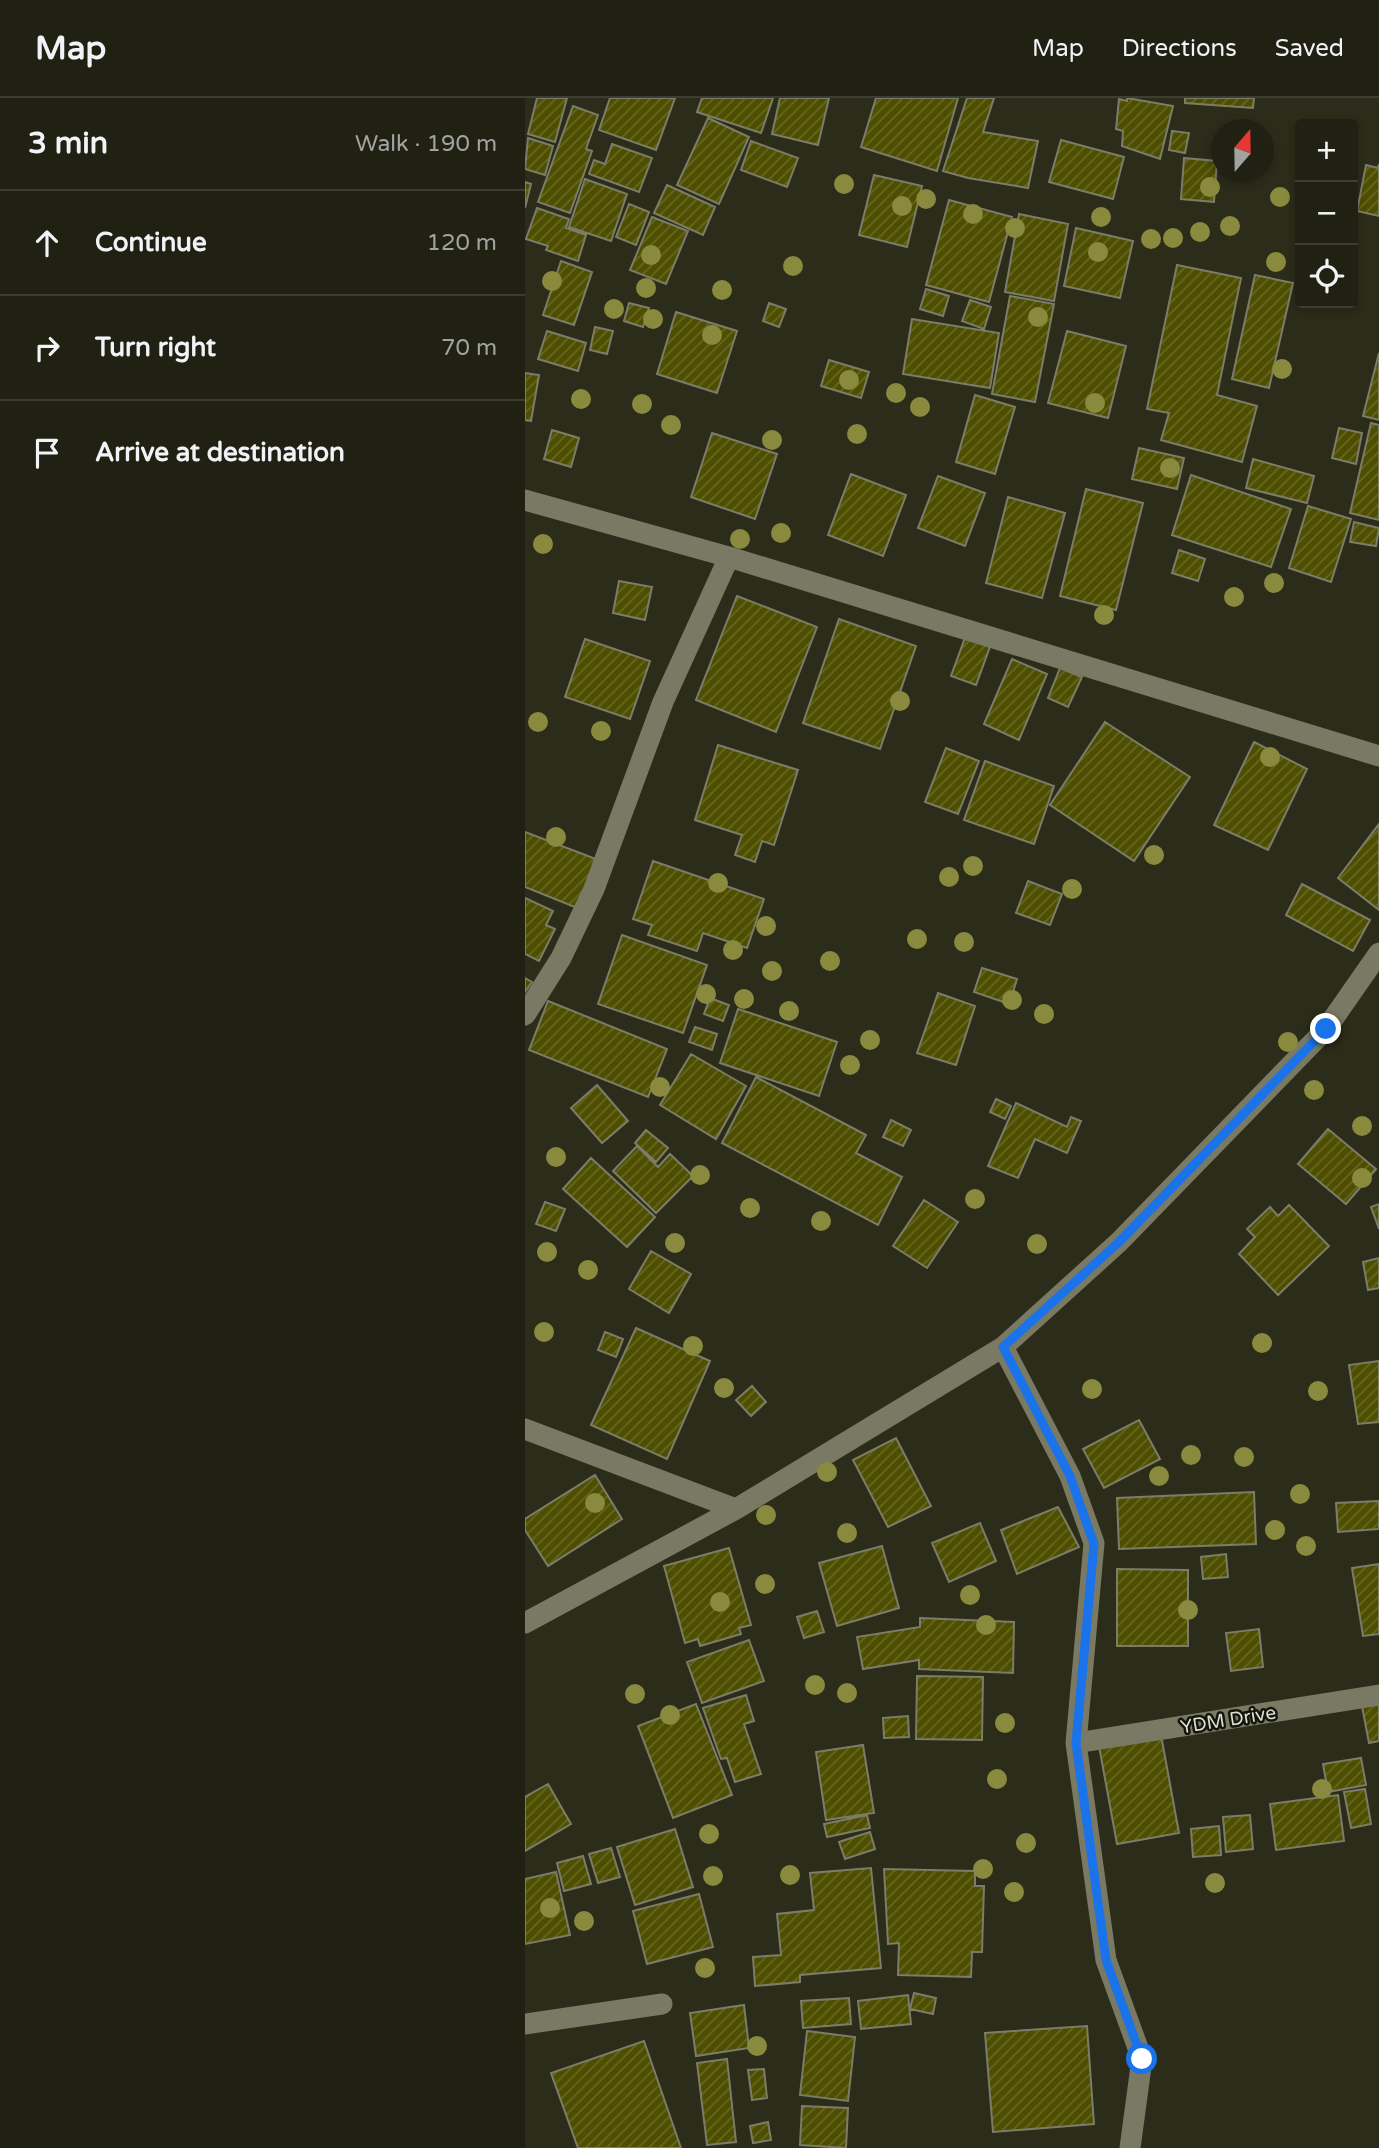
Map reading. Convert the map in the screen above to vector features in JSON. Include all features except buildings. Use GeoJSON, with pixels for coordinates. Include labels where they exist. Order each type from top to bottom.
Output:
{"type":"FeatureCollection","features":[{"type":"Feature","properties":{"kind":"street"},"geometry":{"type":"LineString","coordinates":[[525,500],[729,556],[1379,756]]}},
{"type":"Feature","properties":{"kind":"street"},"geometry":{"type":"LineString","coordinates":[[525,1015],[561,958],[594,889],[663,702],[729,556]]}},
{"type":"Feature","properties":{"kind":"street"},"geometry":{"type":"LineString","coordinates":[[525,1623],[736,1509],[1003,1347],[1119,1242],[1326,1029],[1379,953]]}},
{"type":"Feature","properties":{"kind":"street"},"geometry":{"type":"LineString","coordinates":[[1003,1347],[1070,1476],[1094,1544],[1076,1743],[1106,1960],[1142,2059],[1130,2148]]}},
{"type":"Feature","properties":{"kind":"street"},"geometry":{"type":"LineString","coordinates":[[525,1429],[736,1509]]}},
{"type":"Feature","properties":{"kind":"street","name":"YDM Drive"},"geometry":{"type":"LineString","coordinates":[[1076,1743],[1379,1695]]}},
{"type":"Feature","properties":{"kind":"street"},"geometry":{"type":"LineString","coordinates":[[525,2024],[662,2004]]}},
{"type":"Feature","properties":{"kind":"route"},"geometry":{"type":"LineString","coordinates":[[1142,2059],[1106,1960],[1076,1743],[1094,1544],[1070,1476],[1003,1347],[1119,1242],[1326,1029]]}}]}
